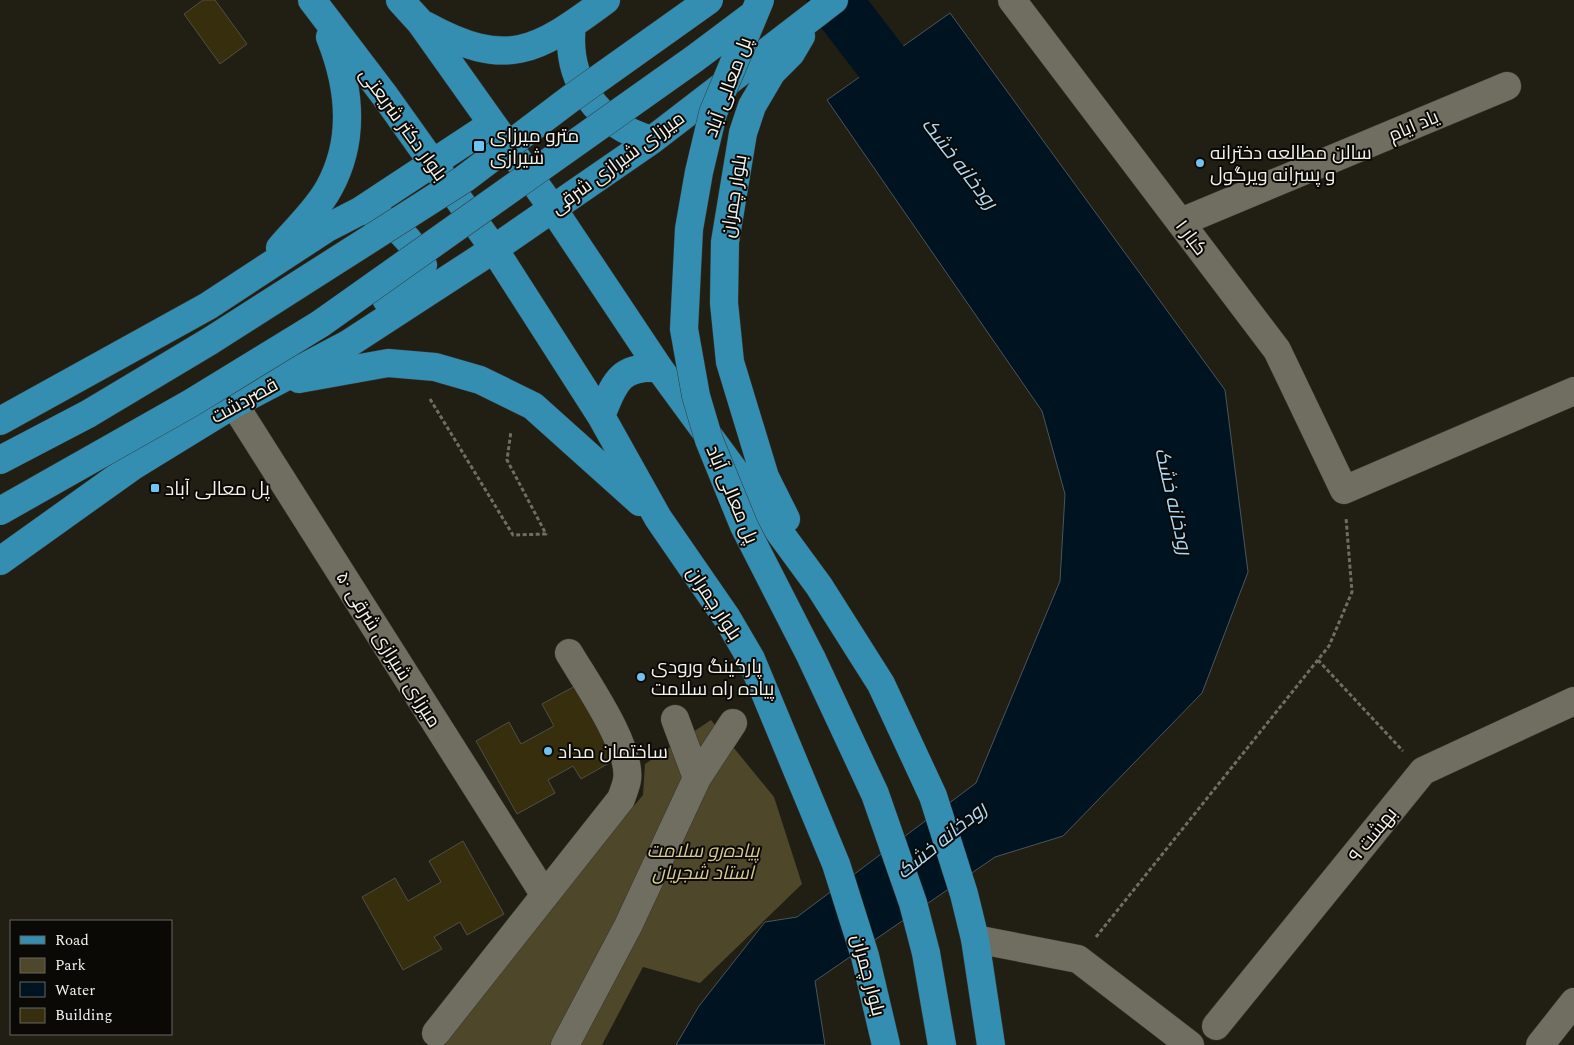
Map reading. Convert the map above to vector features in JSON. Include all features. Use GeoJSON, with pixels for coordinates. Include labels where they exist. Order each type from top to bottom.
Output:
{"type":"FeatureCollection","features":[{"type":"Feature","properties":{"kind":"main road"},"geometry":{"type":"LineString","coordinates":[[0,421],[208,306],[327,228],[360,211],[492,124],[420,22],[400,0]]}},
{"type":"Feature","properties":{"kind":"main road"},"geometry":{"type":"LineString","coordinates":[[420,22],[450,39],[501,52],[535,45],[562,33],[606,0]]}},
{"type":"Feature","properties":{"kind":"main road"},"geometry":{"type":"LineString","coordinates":[[0,460],[88,414],[210,341],[464,179],[570,99],[709,0]]}},
{"type":"Feature","properties":{"kind":"main road","name":"پل معالی آباد"},"geometry":{"type":"LineString","coordinates":[[760,0],[713,113],[699,172],[689,229],[684,329],[696,396],[709,440],[744,526],[811,657],[875,794],[913,903],[926,953],[942,1045]]}},
{"type":"Feature","properties":{"kind":"main road","name":"پل معالی آباد"},"geometry":{"type":"LineString","coordinates":[[0,511],[191,403],[320,324],[694,59],[772,0]]}},
{"type":"Feature","properties":{"kind":"main road"},"geometry":{"type":"LineString","coordinates":[[788,44],[813,18],[834,0]]}},
{"type":"Feature","properties":{"kind":"main road"},"geometry":{"type":"LineString","coordinates":[[259,271],[329,189],[347,142],[346,96],[343,74],[316,6]]}},
{"type":"Feature","properties":{"kind":"main road","name":"بلوار دکتر شریعتی"},"geometry":{"type":"LineString","coordinates":[[316,6],[433,162],[494,249]]}},
{"type":"Feature","properties":{"kind":"main road"},"geometry":{"type":"LineString","coordinates":[[572,25],[570,48],[579,83],[607,117],[623,128],[652,140]]}},
{"type":"Feature","properties":{"kind":"main road","name":"میرزای شیرازی شرقی"},"geometry":{"type":"LineString","coordinates":[[494,249],[788,44]]}},
{"type":"Feature","properties":{"kind":"main road","name":"بلوار چمران"},"geometry":{"type":"LineString","coordinates":[[788,44],[752,106],[743,133],[725,242],[724,303],[730,362],[765,477],[819,586]]}},
{"type":"Feature","properties":{"kind":"main road","name":"بلوار چمران"},"geometry":{"type":"LineString","coordinates":[[492,124],[553,209],[660,368],[819,586],[881,684],[933,796],[964,894],[975,939],[990,1045]]}},
{"type":"Feature","properties":{"kind":"main road"},"geometry":{"type":"LineString","coordinates":[[271,384],[300,353],[394,294],[416,278],[423,265],[412,242],[402,231],[371,213],[360,211]]}},
{"type":"Feature","properties":{"kind":"main road","name":"بلوار چمران"},"geometry":{"type":"LineString","coordinates":[[494,249],[601,416],[658,518],[727,618],[751,660],[836,864],[865,956],[886,1045]]}},
{"type":"Feature","properties":{"kind":"main road","name":"قصردشت"},"geometry":{"type":"LineString","coordinates":[[0,561],[133,466],[234,404],[348,344],[494,249]]}},
{"type":"Feature","properties":{"kind":"main road"},"geometry":{"type":"LineString","coordinates":[[271,384],[388,363],[434,367],[480,380],[533,406],[658,518]]}},
{"type":"Feature","properties":{"kind":"main road"},"geometry":{"type":"LineString","coordinates":[[601,416],[614,386],[630,370],[660,368]]}},
{"type":"Feature","properties":{"kind":"street","name":"۱ کبار"},"geometry":{"type":"LineString","coordinates":[[1012,0],[1277,350],[1344,490]]}},
{"type":"Feature","properties":{"kind":"street","name":"یاد ایام"},"geometry":{"type":"LineString","coordinates":[[1181,222],[1507,86]]}},
{"type":"Feature","properties":{"kind":"street"},"geometry":{"type":"LineString","coordinates":[[1344,490],[1574,391]]}},
{"type":"Feature","properties":{"kind":"street","name":"۵۰ میرزای شیرازی شرقی"},"geometry":{"type":"LineString","coordinates":[[234,404],[544,894]]}},
{"type":"Feature","properties":{"kind":"street"},"geometry":{"type":"LineString","coordinates":[[436,1033],[621,798],[627,779],[625,760],[617,736],[569,653]]}},
{"type":"Feature","properties":{"kind":"street","name":"۹ بهشت"},"geometry":{"type":"LineString","coordinates":[[1216,1026],[1422,771],[1574,701]]}},
{"type":"Feature","properties":{"kind":"street"},"geometry":{"type":"LineString","coordinates":[[675,719],[697,778]]}},
{"type":"Feature","properties":{"kind":"street"},"geometry":{"type":"LineString","coordinates":[[565,1045],[628,926],[697,778],[733,723]]}},
{"type":"Feature","properties":{"kind":"street"},"geometry":{"type":"LineString","coordinates":[[975,939],[1078,959],[1190,1045]]}},
{"type":"Feature","properties":{"kind":"street"},"geometry":{"type":"LineString","coordinates":[[1540,1045],[1574,1002]]}},
{"type":"Feature","properties":{"kind":"path"},"geometry":{"type":"LineString","coordinates":[[430,399],[513,535],[546,534],[507,460],[511,431]]}},
{"type":"Feature","properties":{"kind":"path"},"geometry":{"type":"LineString","coordinates":[[1078,959],[1329,646],[1352,592],[1344,490]]}},
{"type":"Feature","properties":{"kind":"path"},"geometry":{"type":"LineString","coordinates":[[1318,660],[1422,771]]}},
{"type":"Feature","properties":{"kind":"green space","name":"پیاده‌رو سلامت استاد شجریان"},"geometry":{"type":"Polygon","coordinates":[[[711,720],[774,797],[802,884],[700,983],[643,967],[602,1045],[434,1045],[643,795],[645,764],[711,720]]]}},
{"type":"Feature","properties":{"kind":"water"},"geometry":{"type":"Polygon","coordinates":[[[950,13],[1225,390],[1248,572],[1202,693],[1063,836],[995,857],[815,981],[825,1045],[676,1045],[699,1006],[765,922],[797,917],[976,783],[1060,581],[1065,494],[1042,411],[827,100],[950,13]]]}},
{"type":"Feature","properties":{"kind":"building"},"geometry":{"type":"Polygon","coordinates":[[[203,0],[215,0],[247,44],[220,64],[184,14],[203,0]]]}},
{"type":"Feature","properties":{"kind":"building","name":"ساختمان مداد"},"geometry":{"type":"Polygon","coordinates":[[[577,685],[618,758],[581,779],[573,766],[548,780],[555,793],[517,814],[476,741],[509,722],[521,744],[554,726],[542,704],[577,685]]]}},
{"type":"Feature","properties":{"kind":"building"},"geometry":{"type":"Polygon","coordinates":[[[463,841],[504,914],[467,935],[460,922],[434,937],[442,949],[403,970],[362,897],[395,878],[408,901],[441,882],[429,861],[463,841]]]}},
{"type":"Feature","properties":{"kind":"waterway","name":"رودخانه خشک"},"geometry":{"type":"LineString","coordinates":[[834,0],[927,121]]}},
{"type":"Feature","properties":{"kind":"place","name":"مترو میرزای شیرازی"},"geometry":{"type":"Point","coordinates":[479,146]}},
{"type":"Feature","properties":{"kind":"place","name":"سالن مطالعه دخترانه و پسرانه ویرگول"},"geometry":{"type":"Point","coordinates":[1200,163]}},
{"type":"Feature","properties":{"kind":"place","name":"پل معالی آباد"},"geometry":{"type":"Point","coordinates":[155,488]}},
{"type":"Feature","properties":{"kind":"place","name":"پارکینگ ورودی پیاده راه سلامت"},"geometry":{"type":"Point","coordinates":[641,677]}},
{"type":"Feature","properties":{"kind":"place","name":"ساختمان مداد"},"geometry":{"type":"Point","coordinates":[548,751]}}]}
